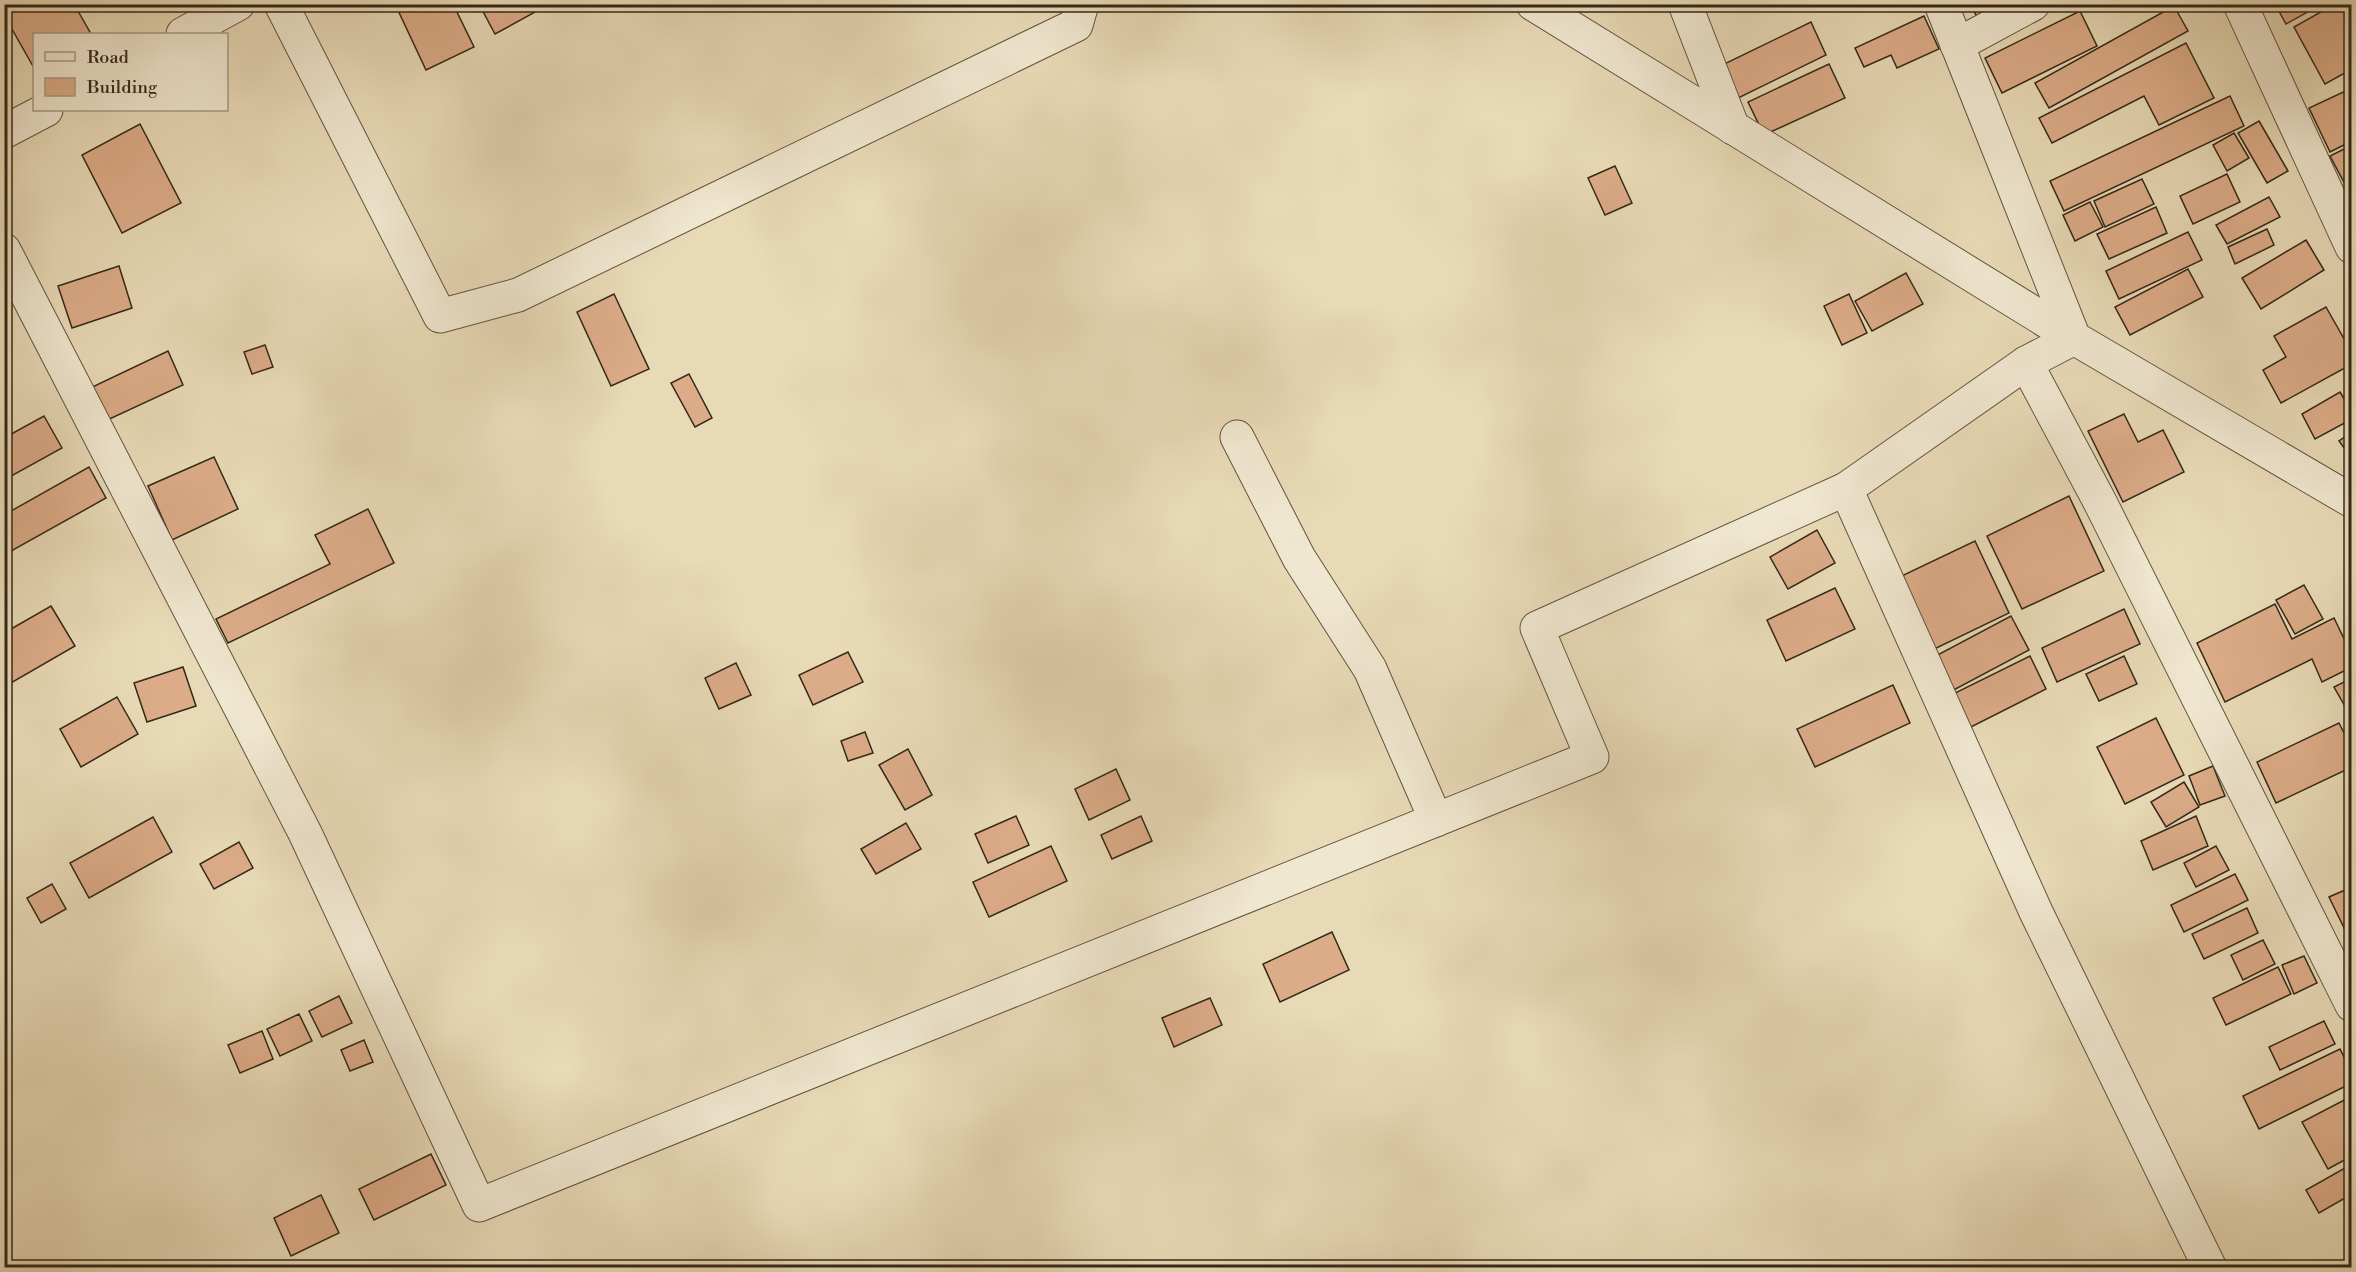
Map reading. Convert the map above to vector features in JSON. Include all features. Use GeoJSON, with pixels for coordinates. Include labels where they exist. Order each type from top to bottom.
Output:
{"type":"FeatureCollection","features":[{"type":"Feature","properties":{"kind":"street"},"geometry":{"type":"LineString","coordinates":[[185,33],[238,4]]}},
{"type":"Feature","properties":{"kind":"street"},"geometry":{"type":"LineString","coordinates":[[281,4],[440,316],[518,295],[1044,41],[1076,25],[1082,4]]}},
{"type":"Feature","properties":{"kind":"street"},"geometry":{"type":"LineString","coordinates":[[1533,4],[2074,338],[2352,501]]}},
{"type":"Feature","properties":{"kind":"street"},"geometry":{"type":"LineString","coordinates":[[1684,4],[1733,128]]}},
{"type":"Feature","properties":{"kind":"street"},"geometry":{"type":"LineString","coordinates":[[1941,4],[2074,338]]}},
{"type":"Feature","properties":{"kind":"street"},"geometry":{"type":"LineString","coordinates":[[1956,45],[2033,4]]}},
{"type":"Feature","properties":{"kind":"street"},"geometry":{"type":"LineString","coordinates":[[2240,4],[2352,247]]}},
{"type":"Feature","properties":{"kind":"street"},"geometry":{"type":"LineString","coordinates":[[4,132],[44,111]]}},
{"type":"Feature","properties":{"kind":"street"},"geometry":{"type":"LineString","coordinates":[[4,250],[305,833],[479,1205],[1592,757],[1538,628],[1846,489],[2026,363],[2074,338]]}},
{"type":"Feature","properties":{"kind":"street"},"geometry":{"type":"LineString","coordinates":[[2026,363],[2105,513],[2352,1005]]}},
{"type":"Feature","properties":{"kind":"street"},"geometry":{"type":"LineString","coordinates":[[1237,437],[1299,558],[1370,669],[1436,820]]}},
{"type":"Feature","properties":{"kind":"street"},"geometry":{"type":"LineString","coordinates":[[1846,489],[2036,912],[2210,1268]]}},
{"type":"Feature","properties":{"kind":"building"},"geometry":{"type":"Polygon","coordinates":[[[4,4],[74,4],[90,33],[33,33],[33,66],[4,15],[4,4]]]}},
{"type":"Feature","properties":{"kind":"building"},"geometry":{"type":"Polygon","coordinates":[[[400,4],[453,4],[474,47],[426,70],[396,6],[400,4]]]}},
{"type":"Feature","properties":{"kind":"building"},"geometry":{"type":"Polygon","coordinates":[[[479,4],[534,4],[537,11],[495,34],[479,4]]]}},
{"type":"Feature","properties":{"kind":"building"},"geometry":{"type":"Polygon","coordinates":[[[1970,4],[2013,4],[1980,22],[1970,4]]]}},
{"type":"Feature","properties":{"kind":"building"},"geometry":{"type":"Polygon","coordinates":[[[2275,4],[2322,4],[2286,24],[2275,4]]]}},
{"type":"Feature","properties":{"kind":"building"},"geometry":{"type":"Polygon","coordinates":[[[2335,4],[2340,4],[2352,26],[2352,69],[2325,84],[2294,27],[2335,4]]]}},
{"type":"Feature","properties":{"kind":"building"},"geometry":{"type":"Polygon","coordinates":[[[2174,6],[2188,31],[2049,108],[2035,83],[2174,6]]]}},
{"type":"Feature","properties":{"kind":"building"},"geometry":{"type":"Polygon","coordinates":[[[2080,11],[2097,46],[2002,93],[1985,58],[2080,11]]]}},
{"type":"Feature","properties":{"kind":"building"},"geometry":{"type":"Polygon","coordinates":[[[1924,16],[1939,49],[1897,68],[1891,55],[1864,67],[1855,48],[1924,16]]]}},
{"type":"Feature","properties":{"kind":"building"},"geometry":{"type":"Polygon","coordinates":[[[1811,22],[1826,55],[1734,100],[1718,67],[1811,22]]]}},
{"type":"Feature","properties":{"kind":"building"},"geometry":{"type":"Polygon","coordinates":[[[2186,43],[2214,98],[2159,125],[2144,96],[2052,143],[2039,118],[2186,43]]]}},
{"type":"Feature","properties":{"kind":"building"},"geometry":{"type":"Polygon","coordinates":[[[1829,64],[1845,98],[1764,135],[1748,102],[1829,64]]]}},
{"type":"Feature","properties":{"kind":"building"},"geometry":{"type":"Polygon","coordinates":[[[2352,88],[2352,141],[2330,152],[2309,108],[2352,88]]]}},
{"type":"Feature","properties":{"kind":"building"},"geometry":{"type":"Polygon","coordinates":[[[2230,96],[2244,126],[2064,211],[2050,181],[2230,96]]]}},
{"type":"Feature","properties":{"kind":"building"},"geometry":{"type":"Polygon","coordinates":[[[2259,121],[2288,171],[2267,183],[2238,133],[2259,121]]]}},
{"type":"Feature","properties":{"kind":"building"},"geometry":{"type":"Polygon","coordinates":[[[140,124],[181,203],[122,233],[82,155],[140,124]]]}},
{"type":"Feature","properties":{"kind":"building"},"geometry":{"type":"Polygon","coordinates":[[[2234,133],[2249,158],[2227,171],[2213,145],[2234,133]]]}},
{"type":"Feature","properties":{"kind":"building"},"geometry":{"type":"Polygon","coordinates":[[[2352,145],[2352,183],[2346,186],[2330,156],[2352,145]]]}},
{"type":"Feature","properties":{"kind":"building"},"geometry":{"type":"Polygon","coordinates":[[[1615,166],[1632,203],[1605,215],[1588,178],[1615,166]]]}},
{"type":"Feature","properties":{"kind":"building"},"geometry":{"type":"Polygon","coordinates":[[[2227,174],[2240,202],[2193,224],[2180,196],[2227,174]]]}},
{"type":"Feature","properties":{"kind":"building"},"geometry":{"type":"Polygon","coordinates":[[[2142,179],[2154,204],[2105,227],[2094,201],[2142,179]]]}},
{"type":"Feature","properties":{"kind":"building"},"geometry":{"type":"Polygon","coordinates":[[[2269,197],[2280,217],[2227,244],[2216,225],[2269,197]]]}},
{"type":"Feature","properties":{"kind":"building"},"geometry":{"type":"Polygon","coordinates":[[[2090,202],[2103,227],[2075,241],[2063,215],[2090,202]]]}},
{"type":"Feature","properties":{"kind":"building"},"geometry":{"type":"Polygon","coordinates":[[[2156,207],[2167,233],[2109,259],[2097,234],[2156,207]]]}},
{"type":"Feature","properties":{"kind":"building"},"geometry":{"type":"Polygon","coordinates":[[[2267,229],[2274,245],[2235,264],[2228,247],[2267,229]]]}},
{"type":"Feature","properties":{"kind":"building"},"geometry":{"type":"Polygon","coordinates":[[[2188,232],[2202,260],[2119,299],[2106,271],[2188,232]]]}},
{"type":"Feature","properties":{"kind":"building"},"geometry":{"type":"Polygon","coordinates":[[[2306,240],[2324,270],[2261,309],[2242,278],[2306,240]]]}},
{"type":"Feature","properties":{"kind":"building"},"geometry":{"type":"Polygon","coordinates":[[[119,266],[132,308],[72,328],[58,286],[119,266]]]}},
{"type":"Feature","properties":{"kind":"building"},"geometry":{"type":"Polygon","coordinates":[[[2188,269],[2203,297],[2130,335],[2115,307],[2188,269]]]}},
{"type":"Feature","properties":{"kind":"building"},"geometry":{"type":"Polygon","coordinates":[[[1906,273],[1923,304],[1872,331],[1855,301],[1906,273]]]}},
{"type":"Feature","properties":{"kind":"building"},"geometry":{"type":"Polygon","coordinates":[[[614,294],[649,369],[611,386],[577,312],[614,294]]]}},
{"type":"Feature","properties":{"kind":"building"},"geometry":{"type":"Polygon","coordinates":[[[1849,294],[1867,333],[1842,345],[1824,306],[1849,294]]]}},
{"type":"Feature","properties":{"kind":"building"},"geometry":{"type":"Polygon","coordinates":[[[2326,307],[2352,353],[2352,364],[2281,403],[2263,370],[2286,357],[2274,336],[2326,307]]]}},
{"type":"Feature","properties":{"kind":"building"},"geometry":{"type":"Polygon","coordinates":[[[265,345],[273,367],[252,374],[244,352],[265,345]]]}},
{"type":"Feature","properties":{"kind":"building"},"geometry":{"type":"Polygon","coordinates":[[[168,351],[183,385],[103,422],[88,389],[168,351]]]}},
{"type":"Feature","properties":{"kind":"building"},"geometry":{"type":"Polygon","coordinates":[[[689,374],[712,418],[695,427],[671,383],[689,374]]]}},
{"type":"Feature","properties":{"kind":"building"},"geometry":{"type":"Polygon","coordinates":[[[2340,392],[2352,412],[2352,419],[2315,439],[2302,414],[2340,392]]]}},
{"type":"Feature","properties":{"kind":"building"},"geometry":{"type":"Polygon","coordinates":[[[2124,414],[2138,442],[2163,430],[2184,472],[2123,502],[2088,431],[2124,414]]]}},
{"type":"Feature","properties":{"kind":"building"},"geometry":{"type":"Polygon","coordinates":[[[44,416],[62,448],[4,480],[4,438],[44,416]]]}},
{"type":"Feature","properties":{"kind":"building"},"geometry":{"type":"Polygon","coordinates":[[[2352,432],[2352,459],[2339,441],[2352,432]]]}},
{"type":"Feature","properties":{"kind":"building"},"geometry":{"type":"Polygon","coordinates":[[[214,457],[238,509],[172,540],[148,486],[214,457]]]}},
{"type":"Feature","properties":{"kind":"building"},"geometry":{"type":"Polygon","coordinates":[[[89,467],[106,498],[4,555],[4,515],[89,467]]]}},
{"type":"Feature","properties":{"kind":"building"},"geometry":{"type":"Polygon","coordinates":[[[2069,496],[2104,571],[2022,609],[1987,536],[2069,496]]]}},
{"type":"Feature","properties":{"kind":"building"},"geometry":{"type":"Polygon","coordinates":[[[368,509],[394,563],[228,643],[216,619],[330,564],[315,535],[368,509]]]}},
{"type":"Feature","properties":{"kind":"building"},"geometry":{"type":"Polygon","coordinates":[[[1817,530],[1835,563],[1788,589],[1770,557],[1817,530]]]}},
{"type":"Feature","properties":{"kind":"building"},"geometry":{"type":"Polygon","coordinates":[[[1975,541],[2009,613],[1926,653],[1891,581],[1975,541]]]}},
{"type":"Feature","properties":{"kind":"building"},"geometry":{"type":"Polygon","coordinates":[[[2304,585],[2323,619],[2295,634],[2276,600],[2304,585]]]}},
{"type":"Feature","properties":{"kind":"building"},"geometry":{"type":"Polygon","coordinates":[[[1835,588],[1855,629],[1786,661],[1767,620],[1835,588]]]}},
{"type":"Feature","properties":{"kind":"building"},"geometry":{"type":"Polygon","coordinates":[[[2275,604],[2292,639],[2334,618],[2348,647],[2352,645],[2352,667],[2322,682],[2312,659],[2225,702],[2197,643],[2275,604]]]}},
{"type":"Feature","properties":{"kind":"building"},"geometry":{"type":"Polygon","coordinates":[[[51,606],[75,646],[4,687],[4,633],[51,606]]]}},
{"type":"Feature","properties":{"kind":"building"},"geometry":{"type":"Polygon","coordinates":[[[2124,609],[2140,644],[2057,682],[2042,648],[2124,609]]]}},
{"type":"Feature","properties":{"kind":"building"},"geometry":{"type":"Polygon","coordinates":[[[2011,616],[2029,650],[1948,693],[1930,659],[2011,616]]]}},
{"type":"Feature","properties":{"kind":"building"},"geometry":{"type":"Polygon","coordinates":[[[848,652],[863,682],[813,705],[799,675],[848,652]]]}},
{"type":"Feature","properties":{"kind":"building"},"geometry":{"type":"Polygon","coordinates":[[[2030,656],[2046,689],[1963,731],[1947,697],[2030,656]]]}},
{"type":"Feature","properties":{"kind":"building"},"geometry":{"type":"Polygon","coordinates":[[[2124,656],[2137,684],[2099,701],[2086,674],[2124,656]]]}},
{"type":"Feature","properties":{"kind":"building"},"geometry":{"type":"Polygon","coordinates":[[[736,663],[751,695],[719,709],[705,678],[736,663]]]}},
{"type":"Feature","properties":{"kind":"building"},"geometry":{"type":"Polygon","coordinates":[[[183,667],[196,706],[147,722],[134,683],[183,667]]]}},
{"type":"Feature","properties":{"kind":"building"},"geometry":{"type":"Polygon","coordinates":[[[2352,678],[2352,714],[2350,715],[2334,687],[2352,678]]]}},
{"type":"Feature","properties":{"kind":"building"},"geometry":{"type":"Polygon","coordinates":[[[1893,685],[1910,723],[1815,767],[1797,729],[1893,685]]]}},
{"type":"Feature","properties":{"kind":"building"},"geometry":{"type":"Polygon","coordinates":[[[117,697],[138,734],[81,767],[60,729],[117,697]]]}},
{"type":"Feature","properties":{"kind":"building"},"geometry":{"type":"Polygon","coordinates":[[[2156,718],[2184,775],[2125,804],[2097,747],[2156,718]]]}},
{"type":"Feature","properties":{"kind":"building"},"geometry":{"type":"Polygon","coordinates":[[[2339,723],[2352,749],[2352,767],[2276,803],[2257,762],[2339,723]]]}},
{"type":"Feature","properties":{"kind":"building"},"geometry":{"type":"Polygon","coordinates":[[[865,732],[873,753],[848,761],[841,741],[865,732]]]}},
{"type":"Feature","properties":{"kind":"building"},"geometry":{"type":"Polygon","coordinates":[[[908,749],[932,795],[905,810],[879,765],[908,749]]]}},
{"type":"Feature","properties":{"kind":"building"},"geometry":{"type":"Polygon","coordinates":[[[2213,766],[2225,796],[2200,805],[2189,776],[2213,766]]]}},
{"type":"Feature","properties":{"kind":"building"},"geometry":{"type":"Polygon","coordinates":[[[1116,769],[1130,800],[1089,820],[1075,789],[1116,769]]]}},
{"type":"Feature","properties":{"kind":"building"},"geometry":{"type":"Polygon","coordinates":[[[2184,782],[2199,807],[2166,827],[2151,802],[2184,782]]]}},
{"type":"Feature","properties":{"kind":"building"},"geometry":{"type":"Polygon","coordinates":[[[1016,816],[1029,845],[988,863],[975,834],[1016,816]]]}},
{"type":"Feature","properties":{"kind":"building"},"geometry":{"type":"Polygon","coordinates":[[[1141,816],[1152,841],[1112,859],[1101,835],[1141,816]]]}},
{"type":"Feature","properties":{"kind":"building"},"geometry":{"type":"Polygon","coordinates":[[[2196,816],[2208,846],[2153,870],[2141,841],[2196,816]]]}},
{"type":"Feature","properties":{"kind":"building"},"geometry":{"type":"Polygon","coordinates":[[[153,817],[172,852],[89,898],[70,863],[153,817]]]}},
{"type":"Feature","properties":{"kind":"building"},"geometry":{"type":"Polygon","coordinates":[[[906,823],[921,849],[876,874],[861,849],[906,823]]]}},
{"type":"Feature","properties":{"kind":"building"},"geometry":{"type":"Polygon","coordinates":[[[239,842],[253,868],[214,889],[200,864],[239,842]]]}},
{"type":"Feature","properties":{"kind":"building"},"geometry":{"type":"Polygon","coordinates":[[[1051,846],[1067,881],[989,917],[973,882],[1051,846]]]}},
{"type":"Feature","properties":{"kind":"building"},"geometry":{"type":"Polygon","coordinates":[[[2216,846],[2229,870],[2196,887],[2184,863],[2216,846]]]}},
{"type":"Feature","properties":{"kind":"building"},"geometry":{"type":"Polygon","coordinates":[[[2235,874],[2248,900],[2184,932],[2171,905],[2235,874]]]}},
{"type":"Feature","properties":{"kind":"building"},"geometry":{"type":"Polygon","coordinates":[[[52,884],[66,909],[41,923],[27,898],[52,884]]]}},
{"type":"Feature","properties":{"kind":"building"},"geometry":{"type":"Polygon","coordinates":[[[2352,887],[2352,937],[2349,938],[2329,897],[2352,887]]]}},
{"type":"Feature","properties":{"kind":"building"},"geometry":{"type":"Polygon","coordinates":[[[2247,908],[2258,933],[2204,959],[2192,934],[2247,908]]]}},
{"type":"Feature","properties":{"kind":"building"},"geometry":{"type":"Polygon","coordinates":[[[1332,932],[1349,970],[1280,1002],[1263,964],[1332,932]]]}},
{"type":"Feature","properties":{"kind":"building"},"geometry":{"type":"Polygon","coordinates":[[[2263,940],[2275,964],[2243,980],[2231,955],[2263,940]]]}},
{"type":"Feature","properties":{"kind":"building"},"geometry":{"type":"Polygon","coordinates":[[[2304,956],[2317,983],[2294,994],[2282,965],[2304,956]]]}},
{"type":"Feature","properties":{"kind":"building"},"geometry":{"type":"Polygon","coordinates":[[[2278,967],[2291,994],[2226,1025],[2213,998],[2278,967]]]}},
{"type":"Feature","properties":{"kind":"building"},"geometry":{"type":"Polygon","coordinates":[[[339,996],[352,1023],[322,1037],[309,1011],[339,996]]]}},
{"type":"Feature","properties":{"kind":"building"},"geometry":{"type":"Polygon","coordinates":[[[1210,998],[1222,1025],[1174,1047],[1162,1018],[1210,998]]]}},
{"type":"Feature","properties":{"kind":"building"},"geometry":{"type":"Polygon","coordinates":[[[299,1014],[312,1041],[280,1056],[267,1029],[299,1014]]]}},
{"type":"Feature","properties":{"kind":"building"},"geometry":{"type":"Polygon","coordinates":[[[2324,1021],[2335,1044],[2280,1070],[2269,1047],[2324,1021]]]}},
{"type":"Feature","properties":{"kind":"building"},"geometry":{"type":"Polygon","coordinates":[[[262,1031],[273,1059],[240,1073],[228,1045],[262,1031]]]}},
{"type":"Feature","properties":{"kind":"building"},"geometry":{"type":"Polygon","coordinates":[[[364,1040],[373,1062],[350,1071],[341,1050],[364,1040]]]}},
{"type":"Feature","properties":{"kind":"building"},"geometry":{"type":"Polygon","coordinates":[[[2340,1049],[2352,1073],[2352,1083],[2259,1129],[2243,1096],[2340,1049]]]}},
{"type":"Feature","properties":{"kind":"building"},"geometry":{"type":"Polygon","coordinates":[[[2352,1096],[2352,1156],[2328,1169],[2302,1122],[2352,1096]]]}},
{"type":"Feature","properties":{"kind":"building"},"geometry":{"type":"Polygon","coordinates":[[[431,1154],[446,1185],[374,1220],[359,1189],[431,1154]]]}},
{"type":"Feature","properties":{"kind":"building"},"geometry":{"type":"Polygon","coordinates":[[[2352,1164],[2352,1194],[2319,1213],[2306,1190],[2352,1164]]]}},
{"type":"Feature","properties":{"kind":"building"},"geometry":{"type":"Polygon","coordinates":[[[321,1195],[339,1233],[291,1256],[274,1218],[321,1195]]]}}]}
